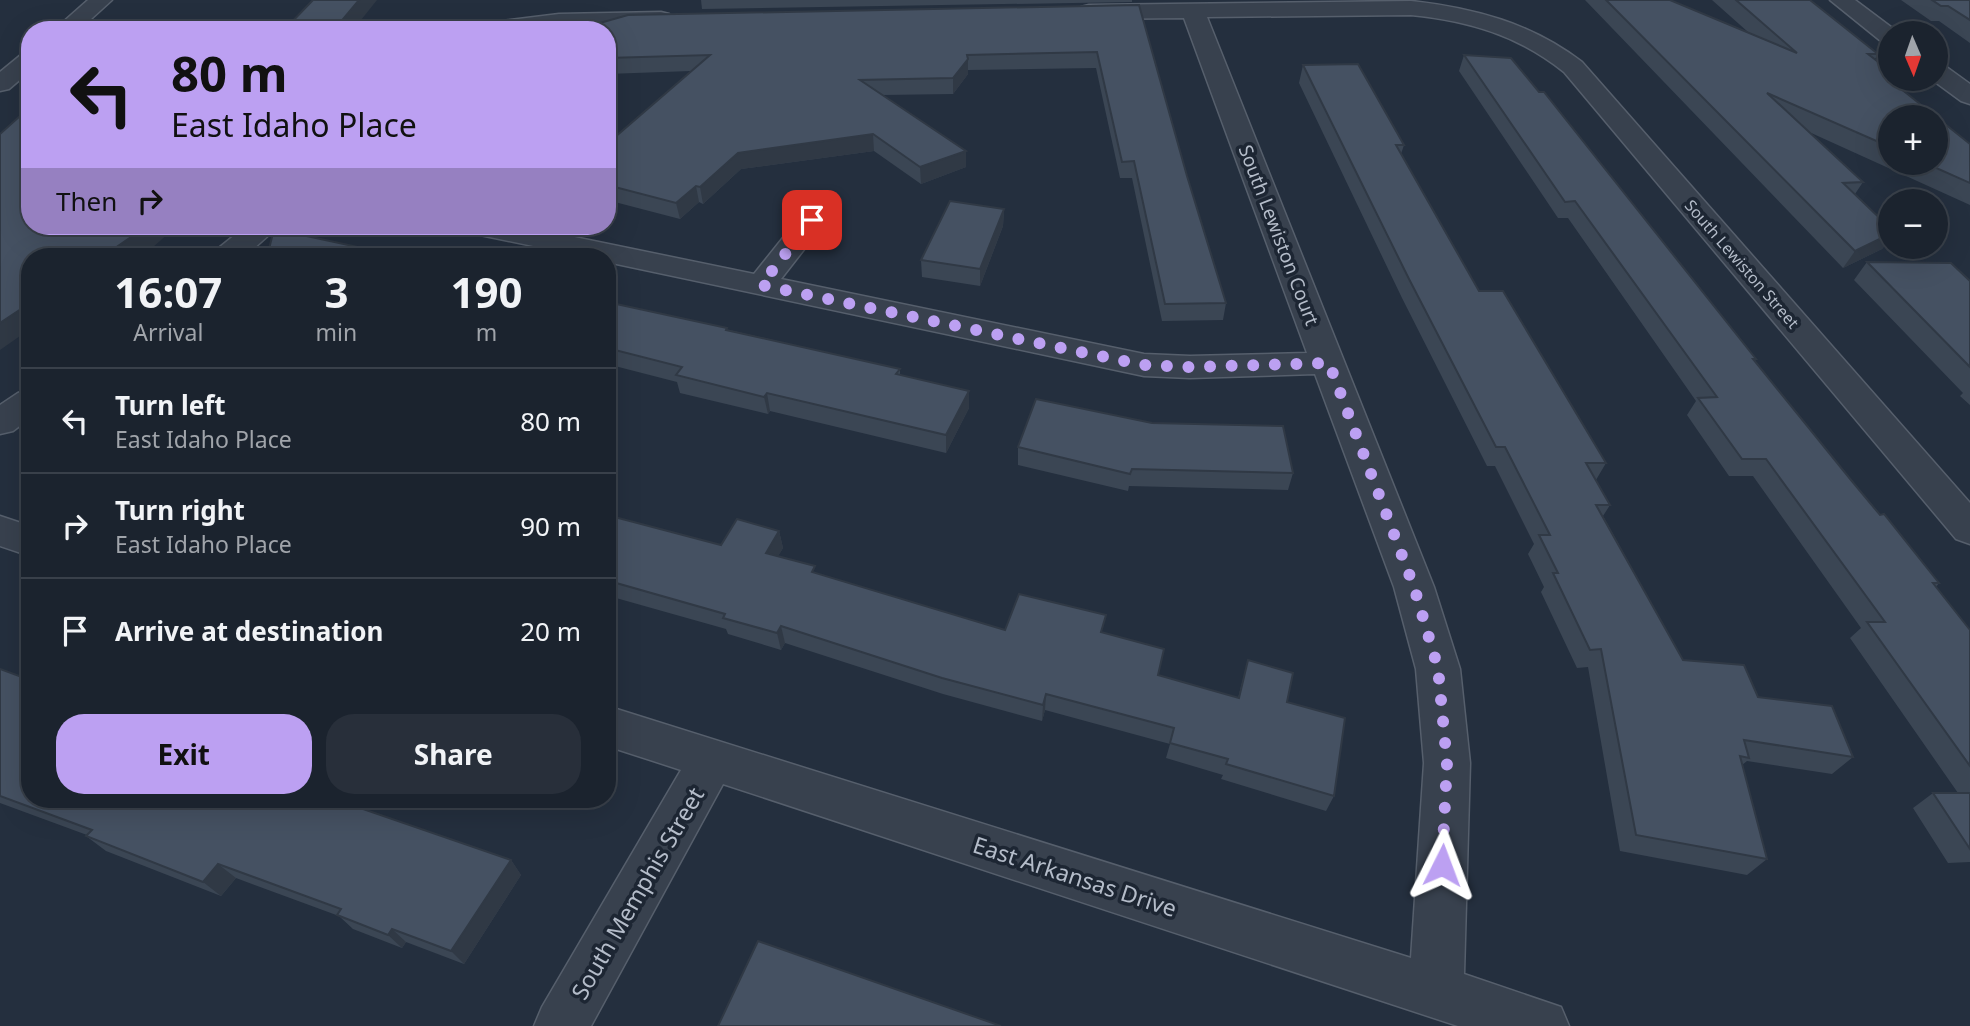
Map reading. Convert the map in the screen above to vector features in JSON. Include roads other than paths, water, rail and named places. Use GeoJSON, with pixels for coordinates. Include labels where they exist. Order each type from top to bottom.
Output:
{"type":"FeatureCollection","features":[{"type":"Feature","properties":{"kind":"street"},"geometry":{"type":"LineString","coordinates":[[76,21],[101,0]]}},
{"type":"Feature","properties":{"kind":"street"},"geometry":{"type":"LineString","coordinates":[[1841,0],[1878,28]]}},
{"type":"Feature","properties":{"kind":"street","name":"South Lewiston Street"},"geometry":{"type":"LineString","coordinates":[[1069,13],[1411,8],[1500,20],[1533,38],[1573,67],[1970,529]]}},
{"type":"Feature","properties":{"kind":"street","name":"South Lewiston Court"},"geometry":{"type":"LineString","coordinates":[[1193,11],[1414,587],[1438,668],[1447,763],[1436,992]]}},
{"type":"Feature","properties":{"kind":"street"},"geometry":{"type":"LineString","coordinates":[[559,21],[683,19]]}},
{"type":"Feature","properties":{"kind":"street"},"geometry":{"type":"LineString","coordinates":[[0,84],[21,66]]}},
{"type":"Feature","properties":{"kind":"street"},"geometry":{"type":"LineString","coordinates":[[1948,80],[1970,96]]}},
{"type":"Feature","properties":{"kind":"street"},"geometry":{"type":"LineString","coordinates":[[761,285],[812,220]]}},
{"type":"Feature","properties":{"kind":"street"},"geometry":{"type":"LineString","coordinates":[[237,248],[253,235]]}},
{"type":"Feature","properties":{"kind":"street"},"geometry":{"type":"LineString","coordinates":[[523,235],[585,248]]}},
{"type":"Feature","properties":{"kind":"street"},"geometry":{"type":"LineString","coordinates":[[616,255],[1143,365],[1190,367],[1329,363]]}},
{"type":"Feature","properties":{"kind":"street"},"geometry":{"type":"LineString","coordinates":[[0,422],[21,407]]}},
{"type":"Feature","properties":{"kind":"street"},"geometry":{"type":"LineString","coordinates":[[0,531],[21,538]]}},
{"type":"Feature","properties":{"kind":"street","name":"East Arkansas Drive"},"geometry":{"type":"LineString","coordinates":[[616,729],[1542,1026]]}},
{"type":"Feature","properties":{"kind":"street","name":"South Memphis Street"},"geometry":{"type":"LineString","coordinates":[[561,1026],[712,760]]}}]}
